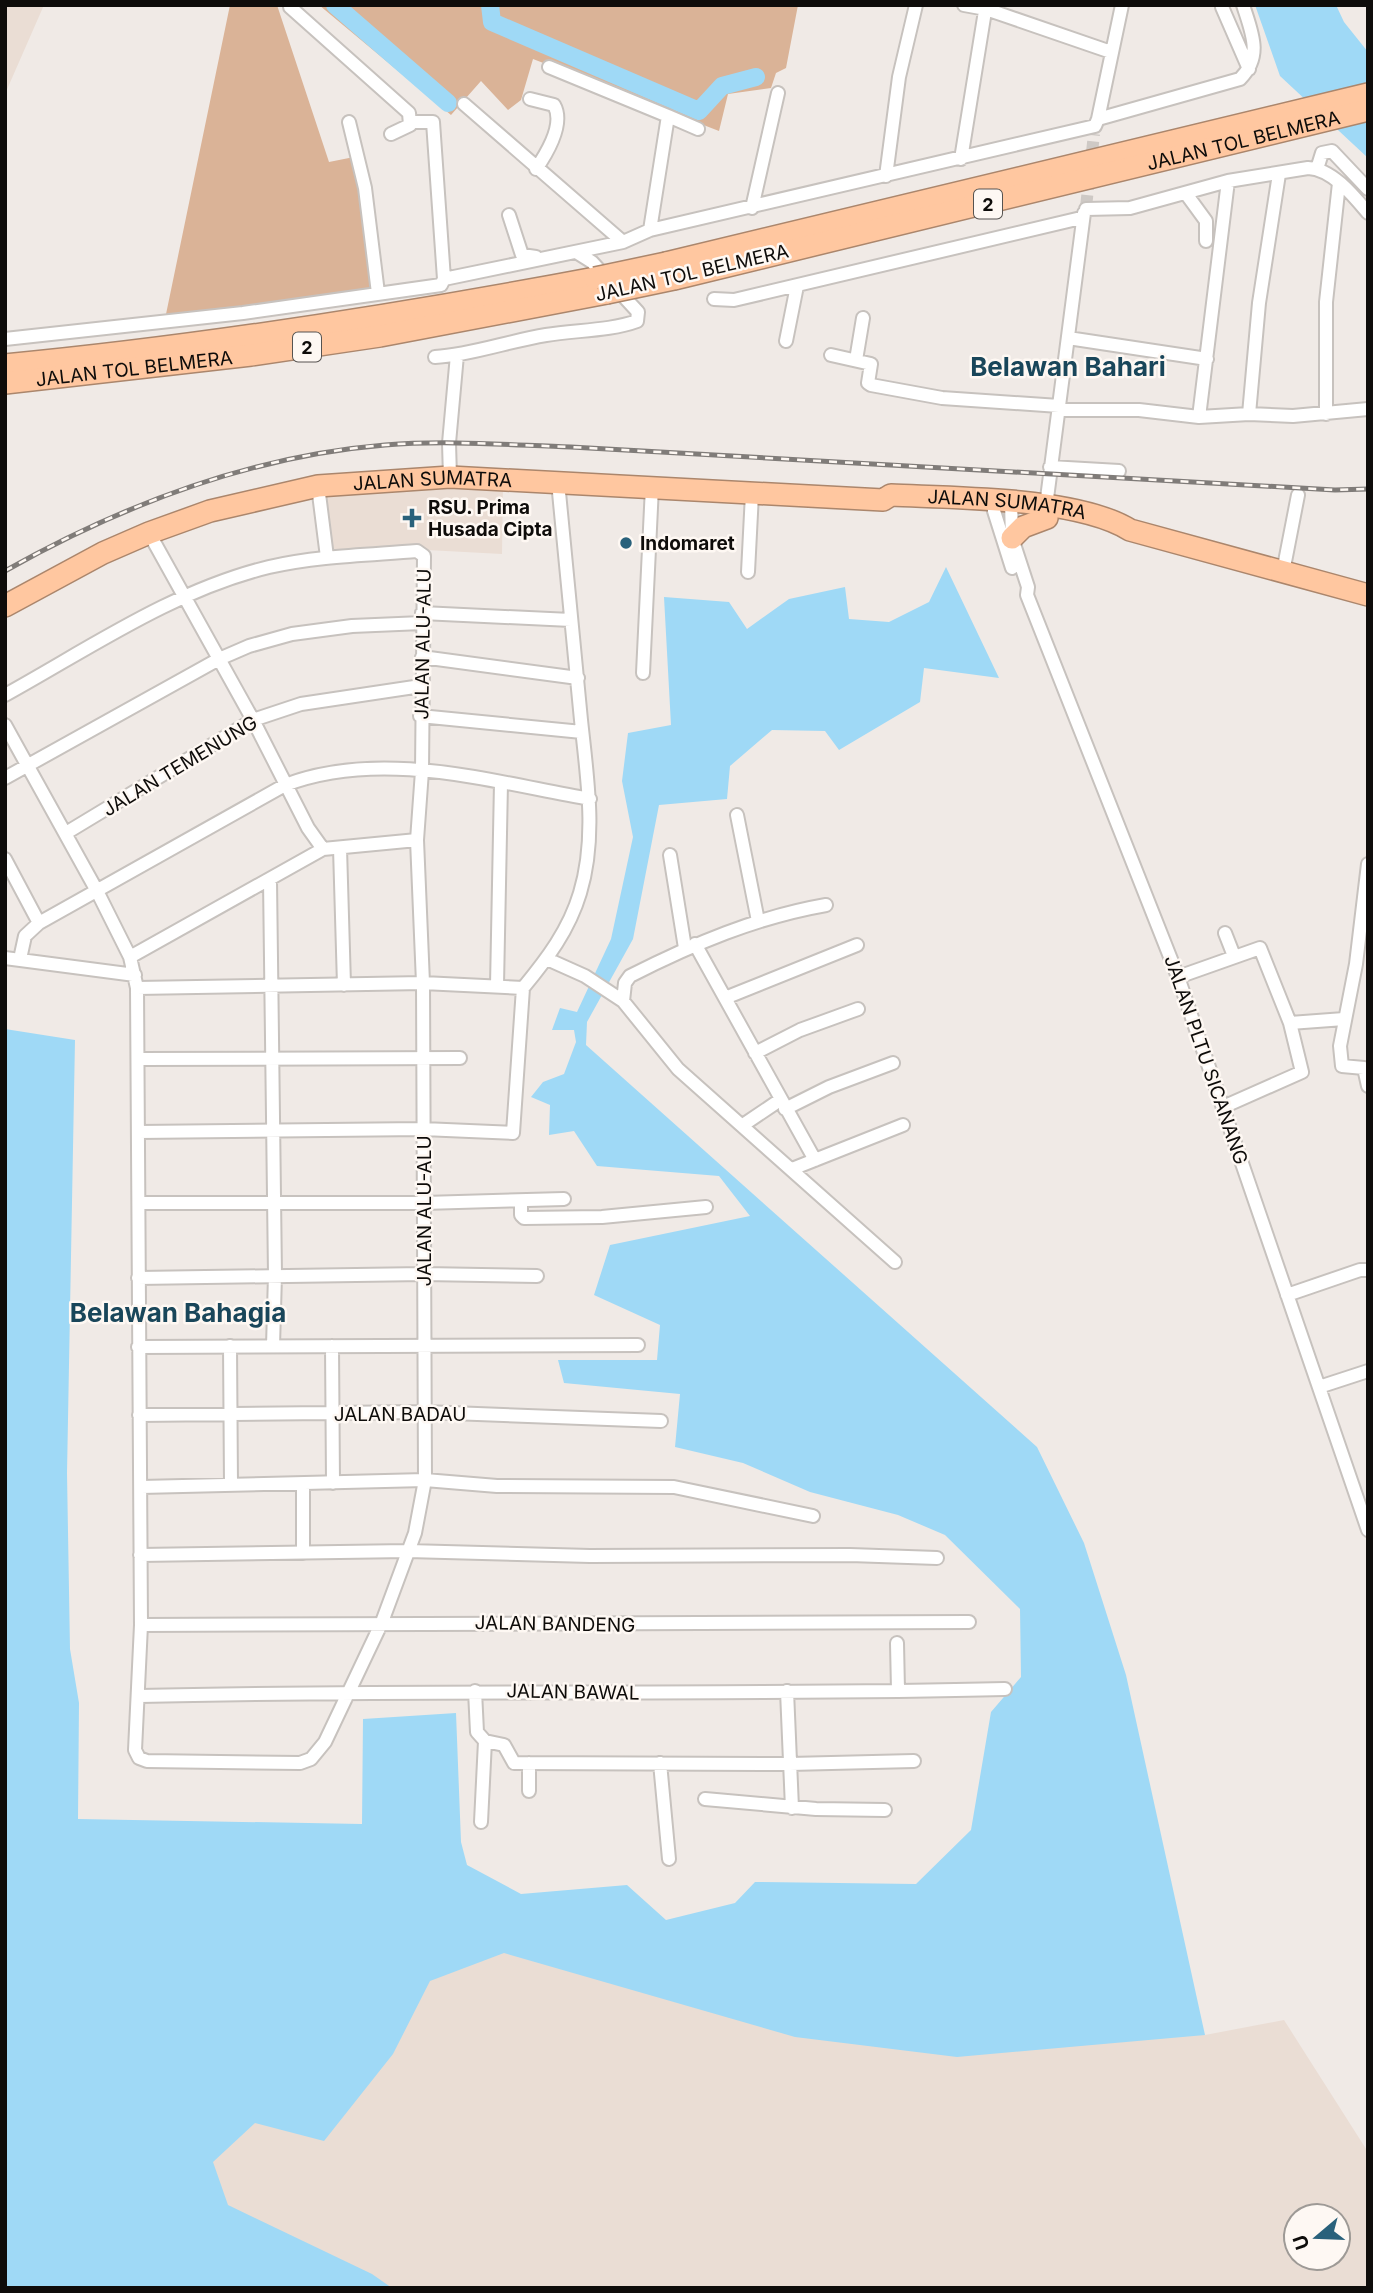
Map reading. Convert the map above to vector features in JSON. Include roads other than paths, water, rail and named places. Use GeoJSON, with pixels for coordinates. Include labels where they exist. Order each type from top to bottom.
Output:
{"type":"FeatureCollection","features":[{"type":"Feature","properties":{"kind":"highway","name":"JALAN TOL BELMERA"},"geometry":{"type":"LineString","coordinates":[[670,271],[1368,93]]}},
{"type":"Feature","properties":{"kind":"highway","name":"JALAN TOL BELMERA"},"geometry":{"type":"LineString","coordinates":[[5,383],[251,355],[380,336],[1368,110]]}},
{"type":"Feature","properties":{"kind":"highway","name":"JALAN TOL BELMERA"},"geometry":{"type":"LineString","coordinates":[[5,365],[145,352],[266,336],[601,286]]}},
{"type":"Feature","properties":{"kind":"highway","name":"JALAN SUMATRA"},"geometry":{"type":"LineString","coordinates":[[5,606],[103,553],[210,510],[318,486],[450,477],[883,500],[891,505],[1003,506],[1046,512],[1112,531],[1130,530],[1368,595]]}},
{"type":"Feature","properties":{"kind":"highway"},"geometry":{"type":"LineString","coordinates":[[1012,538],[1046,512]]}},
{"type":"Feature","properties":{"kind":"street"},"geometry":{"type":"LineString","coordinates":[[886,176],[899,77],[916,5]]}},
{"type":"Feature","properties":{"kind":"street"},"geometry":{"type":"LineString","coordinates":[[964,5],[986,7],[1111,52]]}},
{"type":"Feature","properties":{"kind":"street"},"geometry":{"type":"LineString","coordinates":[[1096,127],[1122,5]]}},
{"type":"Feature","properties":{"kind":"street"},"geometry":{"type":"LineString","coordinates":[[444,279],[578,252],[619,242],[650,230],[961,159],[1064,131],[1096,127],[1231,83],[1249,69],[1255,48],[1243,5]]}},
{"type":"Feature","properties":{"kind":"street"},"geometry":{"type":"LineString","coordinates":[[290,7],[393,96],[411,115],[412,122],[407,128],[391,134]]}},
{"type":"Feature","properties":{"kind":"street"},"geometry":{"type":"LineString","coordinates":[[961,159],[986,7]]}},
{"type":"Feature","properties":{"kind":"street"},"geometry":{"type":"LineString","coordinates":[[1222,7],[1249,69]]}},
{"type":"Feature","properties":{"kind":"street"},"geometry":{"type":"LineString","coordinates":[[549,68],[698,129]]}},
{"type":"Feature","properties":{"kind":"street"},"geometry":{"type":"LineString","coordinates":[[752,208],[778,93]]}},
{"type":"Feature","properties":{"kind":"street"},"geometry":{"type":"LineString","coordinates":[[530,99],[554,105],[557,110],[552,146],[536,169]]}},
{"type":"Feature","properties":{"kind":"street"},"geometry":{"type":"LineString","coordinates":[[464,104],[619,242]]}},
{"type":"Feature","properties":{"kind":"street"},"geometry":{"type":"LineString","coordinates":[[650,230],[668,116]]}},
{"type":"Feature","properties":{"kind":"street"},"geometry":{"type":"LineString","coordinates":[[349,122],[365,188],[379,293]]}},
{"type":"Feature","properties":{"kind":"street"},"geometry":{"type":"LineString","coordinates":[[5,339],[243,313],[441,285],[444,279],[433,122],[412,122]]}},
{"type":"Feature","properties":{"kind":"street"},"geometry":{"type":"LineString","coordinates":[[1317,169],[1322,153],[1332,151],[1368,189]]}},
{"type":"Feature","properties":{"kind":"street"},"geometry":{"type":"LineString","coordinates":[[714,299],[734,300],[797,286],[1085,211],[1130,208],[1188,195],[1228,181],[1317,169],[1339,183],[1368,213]]}},
{"type":"Feature","properties":{"kind":"street"},"geometry":{"type":"LineString","coordinates":[[1249,414],[1259,303],[1279,174]]}},
{"type":"Feature","properties":{"kind":"street"},"geometry":{"type":"LineString","coordinates":[[1199,417],[1228,181]]}},
{"type":"Feature","properties":{"kind":"street"},"geometry":{"type":"LineString","coordinates":[[1326,414],[1326,302],[1339,183]]}},
{"type":"Feature","properties":{"kind":"street"},"geometry":{"type":"LineString","coordinates":[[1188,195],[1206,221],[1206,241]]}},
{"type":"Feature","properties":{"kind":"street"},"geometry":{"type":"LineString","coordinates":[[1046,512],[1085,211]]}},
{"type":"Feature","properties":{"kind":"street"},"geometry":{"type":"LineString","coordinates":[[509,215],[522,256],[535,256],[538,260]]}},
{"type":"Feature","properties":{"kind":"street"},"geometry":{"type":"LineString","coordinates":[[435,357],[457,355],[510,341],[637,321],[638,312],[592,262],[578,252]]}},
{"type":"Feature","properties":{"kind":"street"},"geometry":{"type":"LineString","coordinates":[[786,341],[797,286]]}},
{"type":"Feature","properties":{"kind":"street"},"geometry":{"type":"LineString","coordinates":[[856,360],[863,318]]}},
{"type":"Feature","properties":{"kind":"street"},"geometry":{"type":"LineString","coordinates":[[1068,338],[1207,359]]}},
{"type":"Feature","properties":{"kind":"street"},"geometry":{"type":"LineString","coordinates":[[450,477],[449,443],[457,355]]}},
{"type":"Feature","properties":{"kind":"street"},"geometry":{"type":"LineString","coordinates":[[831,355],[871,364],[868,383],[871,385],[942,398],[1059,408],[1139,410],[1199,417],[1326,414],[1368,409]]}},
{"type":"Feature","properties":{"kind":"street"},"geometry":{"type":"LineString","coordinates":[[1050,467],[1119,471]]}},
{"type":"Feature","properties":{"kind":"street"},"geometry":{"type":"LineString","coordinates":[[138,1132],[424,1129],[513,1133],[523,988],[566,930],[583,885],[590,799],[558,482]]}},
{"type":"Feature","properties":{"kind":"street"},"geometry":{"type":"LineString","coordinates":[[5,695],[183,597],[249,572],[327,557],[318,486]]}},
{"type":"Feature","properties":{"kind":"street"},"geometry":{"type":"LineString","coordinates":[[643,673],[652,487]]}},
{"type":"Feature","properties":{"kind":"street"},"geometry":{"type":"LineString","coordinates":[[748,572],[752,494]]}},
{"type":"Feature","properties":{"kind":"street"},"geometry":{"type":"LineString","coordinates":[[1283,572],[1298,495]]}},
{"type":"Feature","properties":{"kind":"street","name":"JALAN PLTU SICANANG"},"geometry":{"type":"LineString","coordinates":[[1003,506],[1028,587],[1027,596],[1178,977],[1368,1530]]}},
{"type":"Feature","properties":{"kind":"street","name":"JALAN PLTU SICANANG"},"geometry":{"type":"LineString","coordinates":[[1003,506],[1014,573],[1021,591],[1027,596]]}},
{"type":"Feature","properties":{"kind":"street"},"geometry":{"type":"LineString","coordinates":[[149,533],[253,720],[315,841],[323,849]]}},
{"type":"Feature","properties":{"kind":"street","name":"JALAN ALU-ALU"},"geometry":{"type":"LineString","coordinates":[[140,1696],[135,1750],[139,1758],[147,1761],[300,1763],[311,1759],[325,1742],[382,1622],[419,1518],[425,1480],[425,1412],[423,983],[417,840],[422,771],[420,716],[425,564],[421,552],[327,557]]}},
{"type":"Feature","properties":{"kind":"street"},"geometry":{"type":"LineString","coordinates":[[5,778],[219,659],[248,646],[292,634],[422,618],[571,620]]}},
{"type":"Feature","properties":{"kind":"street"},"geometry":{"type":"LineString","coordinates":[[422,657],[578,678]]}},
{"type":"Feature","properties":{"kind":"street","name":"JALAN TEMENUNG"},"geometry":{"type":"LineString","coordinates":[[66,833],[253,720],[302,704],[421,686]]}},
{"type":"Feature","properties":{"kind":"street"},"geometry":{"type":"LineString","coordinates":[[420,716],[583,732]]}},
{"type":"Feature","properties":{"kind":"street"},"geometry":{"type":"LineString","coordinates":[[5,725],[97,891],[130,957],[136,981],[140,1059],[140,1696]]}},
{"type":"Feature","properties":{"kind":"street"},"geometry":{"type":"LineString","coordinates":[[20,960],[24,936],[39,923],[285,785],[307,777],[379,767],[422,771],[590,799]]}},
{"type":"Feature","properties":{"kind":"street"},"geometry":{"type":"LineString","coordinates":[[497,985],[501,783]]}},
{"type":"Feature","properties":{"kind":"street"},"geometry":{"type":"LineString","coordinates":[[737,815],[758,921]]}},
{"type":"Feature","properties":{"kind":"street"},"geometry":{"type":"LineString","coordinates":[[130,957],[323,849],[417,840]]}},
{"type":"Feature","properties":{"kind":"street"},"geometry":{"type":"LineString","coordinates":[[340,848],[344,985]]}},
{"type":"Feature","properties":{"kind":"street"},"geometry":{"type":"LineString","coordinates":[[670,855],[690,946],[725,998],[782,1105],[815,1160]]}},
{"type":"Feature","properties":{"kind":"street"},"geometry":{"type":"LineString","coordinates":[[6,863],[39,923]]}},
{"type":"Feature","properties":{"kind":"street"},"geometry":{"type":"LineString","coordinates":[[1368,864],[1361,965],[1345,1019],[1341,1063],[1344,1068],[1364,1068],[1368,1086]]}},
{"type":"Feature","properties":{"kind":"street"},"geometry":{"type":"LineString","coordinates":[[270,880],[275,1275],[273,1346]]}},
{"type":"Feature","properties":{"kind":"street"},"geometry":{"type":"LineString","coordinates":[[619,998],[631,976],[690,946],[758,921],[826,905]]}},
{"type":"Feature","properties":{"kind":"street"},"geometry":{"type":"LineString","coordinates":[[1225,933],[1234,956]]}},
{"type":"Feature","properties":{"kind":"street"},"geometry":{"type":"LineString","coordinates":[[725,998],[857,945]]}},
{"type":"Feature","properties":{"kind":"street"},"geometry":{"type":"LineString","coordinates":[[1178,977],[1257,947],[1264,951],[1290,1023],[1301,1072],[1223,1107]]}},
{"type":"Feature","properties":{"kind":"street"},"geometry":{"type":"LineString","coordinates":[[5,958],[136,981],[271,985],[423,983],[523,988]]}},
{"type":"Feature","properties":{"kind":"street"},"geometry":{"type":"LineString","coordinates":[[547,959],[585,976],[619,998],[678,1069],[895,1262]]}},
{"type":"Feature","properties":{"kind":"street"},"geometry":{"type":"LineString","coordinates":[[755,1053],[800,1030],[858,1009]]}},
{"type":"Feature","properties":{"kind":"street"},"geometry":{"type":"LineString","coordinates":[[1290,1023],[1345,1019]]}},
{"type":"Feature","properties":{"kind":"street"},"geometry":{"type":"LineString","coordinates":[[140,1059],[460,1058]]}},
{"type":"Feature","properties":{"kind":"street"},"geometry":{"type":"LineString","coordinates":[[743,1125],[782,1105],[893,1063]]}},
{"type":"Feature","properties":{"kind":"street"},"geometry":{"type":"LineString","coordinates":[[792,1169],[903,1125]]}},
{"type":"Feature","properties":{"kind":"street"},"geometry":{"type":"LineString","coordinates":[[139,1203],[424,1203],[564,1199]]}},
{"type":"Feature","properties":{"kind":"street"},"geometry":{"type":"LineString","coordinates":[[521,1201],[521,1215],[524,1218],[602,1217],[706,1207]]}},
{"type":"Feature","properties":{"kind":"street"},"geometry":{"type":"LineString","coordinates":[[1287,1295],[1360,1270],[1368,1270]]}},
{"type":"Feature","properties":{"kind":"street"},"geometry":{"type":"LineString","coordinates":[[138,1278],[424,1274],[537,1276]]}},
{"type":"Feature","properties":{"kind":"street"},"geometry":{"type":"LineString","coordinates":[[138,1347],[638,1345]]}},
{"type":"Feature","properties":{"kind":"street"},"geometry":{"type":"LineString","coordinates":[[230,1346],[232,1485]]}},
{"type":"Feature","properties":{"kind":"street"},"geometry":{"type":"LineString","coordinates":[[332,1346],[333,1483]]}},
{"type":"Feature","properties":{"kind":"street"},"geometry":{"type":"LineString","coordinates":[[1319,1387],[1368,1371]]}},
{"type":"Feature","properties":{"kind":"street","name":"JALAN BADAU"},"geometry":{"type":"LineString","coordinates":[[139,1415],[425,1412],[661,1421]]}},
{"type":"Feature","properties":{"kind":"street"},"geometry":{"type":"LineString","coordinates":[[141,1487],[425,1480],[496,1486],[674,1486],[813,1516]]}},
{"type":"Feature","properties":{"kind":"street"},"geometry":{"type":"LineString","coordinates":[[303,1484],[303,1552]]}},
{"type":"Feature","properties":{"kind":"street"},"geometry":{"type":"LineString","coordinates":[[140,1555],[408,1551],[590,1556],[850,1555],[937,1558]]}},
{"type":"Feature","properties":{"kind":"street","name":"JALAN BANDENG"},"geometry":{"type":"LineString","coordinates":[[141,1625],[382,1622],[657,1626],[969,1622]]}},
{"type":"Feature","properties":{"kind":"street"},"geometry":{"type":"LineString","coordinates":[[897,1643],[898,1690]]}},
{"type":"Feature","properties":{"kind":"street","name":"JALAN BAWAL"},"geometry":{"type":"LineString","coordinates":[[140,1696],[348,1691],[1005,1689]]}},
{"type":"Feature","properties":{"kind":"street"},"geometry":{"type":"LineString","coordinates":[[475,1691],[475,1728],[485,1741],[481,1822]]}},
{"type":"Feature","properties":{"kind":"street"},"geometry":{"type":"LineString","coordinates":[[787,1691],[792,1808]]}},
{"type":"Feature","properties":{"kind":"street"},"geometry":{"type":"LineString","coordinates":[[485,1741],[504,1745],[512,1762],[529,1763],[790,1764],[914,1761]]}},
{"type":"Feature","properties":{"kind":"street"},"geometry":{"type":"LineString","coordinates":[[529,1763],[529,1791]]}},
{"type":"Feature","properties":{"kind":"street"},"geometry":{"type":"LineString","coordinates":[[660,1763],[669,1859]]}},
{"type":"Feature","properties":{"kind":"street"},"geometry":{"type":"LineString","coordinates":[[705,1799],[792,1808],[886,1810]]}},
{"type":"Feature","properties":{"kind":"water"},"geometry":{"type":"Polygon","coordinates":[[[1255,5],[1336,5],[1344,22],[1368,52],[1368,158],[1280,76],[1255,5]]]}},
{"type":"Feature","properties":{"kind":"water"},"geometry":{"type":"Polygon","coordinates":[[[946,567],[999,678],[924,668],[920,702],[839,750],[825,731],[772,730],[730,766],[727,799],[659,805],[633,939],[587,1022],[586,1045],[1037,1447],[1084,1543],[1126,1675],[1205,2035],[957,2057],[795,2037],[504,1953],[430,1981],[393,2054],[324,2141],[255,2123],[213,2162],[228,2205],[372,2274],[392,2288],[5,2288],[5,1029],[75,1040],[67,1473],[70,1649],[79,1703],[78,1819],[362,1824],[363,1719],[456,1713],[461,1842],[467,1865],[521,1894],[627,1885],[666,1920],[735,1903],[755,1882],[916,1884],[971,1830],[991,1712],[1021,1677],[1020,1609],[945,1535],[898,1515],[810,1492],[743,1463],[675,1447],[680,1394],[564,1383],[558,1360],[657,1360],[660,1325],[594,1295],[610,1245],[750,1216],[719,1176],[597,1166],[574,1131],[549,1135],[550,1105],[531,1097],[543,1082],[564,1074],[576,1042],[574,1030],[552,1030],[560,1008],[577,1012],[611,939],[633,837],[622,781],[628,733],[671,725],[664,597],[729,602],[747,629],[789,599],[845,587],[849,619],[889,622],[929,602],[946,567]]]}},
{"type":"Feature","properties":{"kind":"waterway"},"geometry":{"type":"LineString","coordinates":[[335,5],[448,103]]}},
{"type":"Feature","properties":{"kind":"waterway"},"geometry":{"type":"LineString","coordinates":[[490,5],[492,22],[699,111],[722,86],[756,77]]}},
{"type":"Feature","properties":{"kind":"tunnel"},"geometry":{"type":"LineString","coordinates":[[1086,207],[1094,134]]}},
{"type":"Feature","properties":{"kind":"railway"},"geometry":{"type":"LineString","coordinates":[[5,571],[95,525],[189,487],[286,460],[385,445],[478,443],[571,447],[1335,490],[1368,489]]}},
{"type":"Feature","properties":{"kind":"place","name":"RSU. Prima Husada Cipta"},"geometry":{"type":"Point","coordinates":[412,518]}},
{"type":"Feature","properties":{"kind":"place","name":"Indomaret"},"geometry":{"type":"Point","coordinates":[626,543]}},
{"type":"Feature","properties":{"kind":"district","name":"Belawan Bahari"},"geometry":{"type":"Point","coordinates":[1068,366]}},
{"type":"Feature","properties":{"kind":"district","name":"Belawan Bahagia"},"geometry":{"type":"Point","coordinates":[178,1312]}}]}
